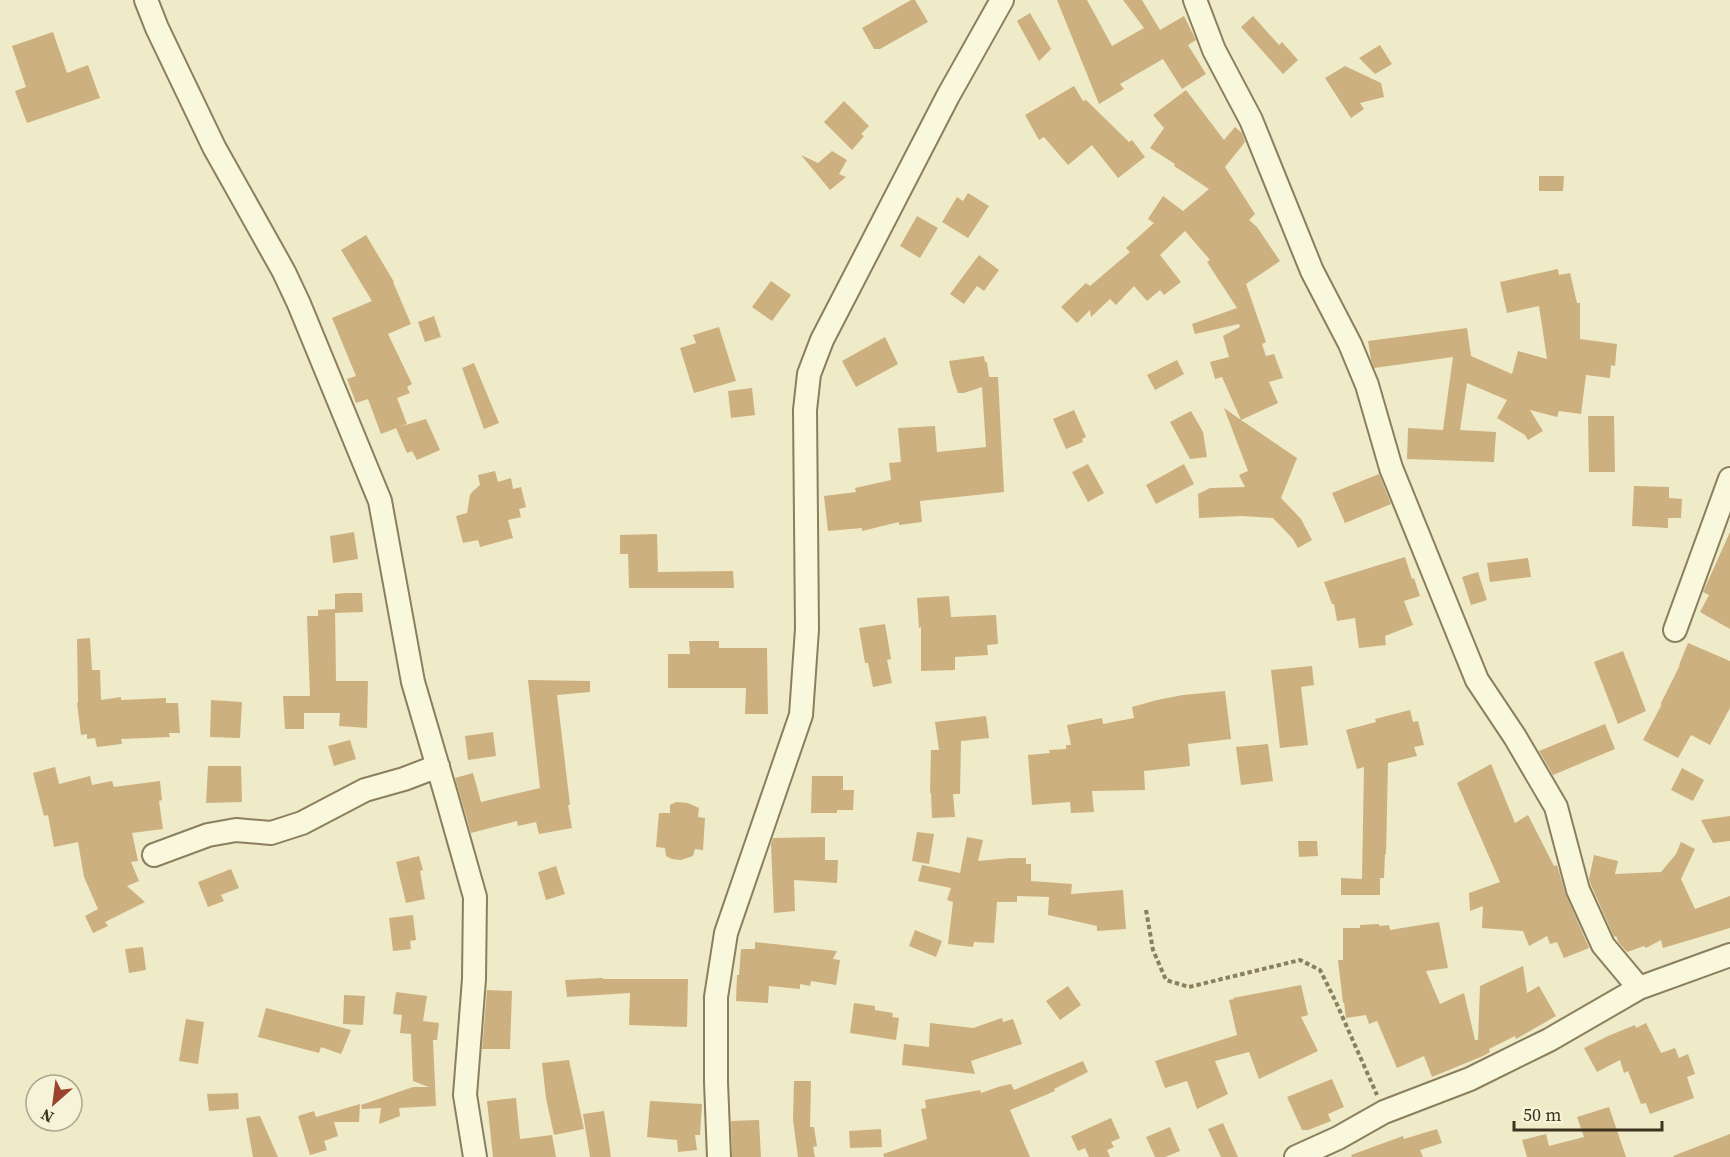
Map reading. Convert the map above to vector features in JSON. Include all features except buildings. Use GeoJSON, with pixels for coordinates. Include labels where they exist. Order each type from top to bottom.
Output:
{"type":"FeatureCollection","features":[{"type":"Feature","properties":{"kind":"street"},"geometry":{"type":"LineString","coordinates":[[146,0],[214,147],[284,272],[299,304],[380,501],[413,682],[475,897],[474,979],[465,1095],[475,1157]]}},
{"type":"Feature","properties":{"kind":"street"},"geometry":{"type":"LineString","coordinates":[[719,1157],[716,997],[726,933],[801,716],[807,629],[805,410],[809,374],[822,340],[948,96],[1002,0]]}},
{"type":"Feature","properties":{"kind":"street"},"geometry":{"type":"LineString","coordinates":[[1196,0],[1214,50],[1251,120],[1312,271],[1350,344],[1367,386],[1390,468],[1477,680],[1556,807],[1578,890],[1603,945],[1639,988]]}},
{"type":"Feature","properties":{"kind":"street"},"geometry":{"type":"LineString","coordinates":[[1675,630],[1730,479]]}},
{"type":"Feature","properties":{"kind":"street"},"geometry":{"type":"LineString","coordinates":[[154,855],[208,835],[236,830],[271,833],[302,823],[365,790],[438,766]]}},
{"type":"Feature","properties":{"kind":"street"},"geometry":{"type":"LineString","coordinates":[[1296,1157],[1342,1148],[1384,1112],[1480,1074],[1549,1040],[1639,988],[1730,955]]}},
{"type":"Feature","properties":{"kind":"path"},"geometry":{"type":"LineString","coordinates":[[1146,910],[1153,950],[1166,980],[1188,987],[1300,960],[1320,970],[1384,1112]]}}]}
